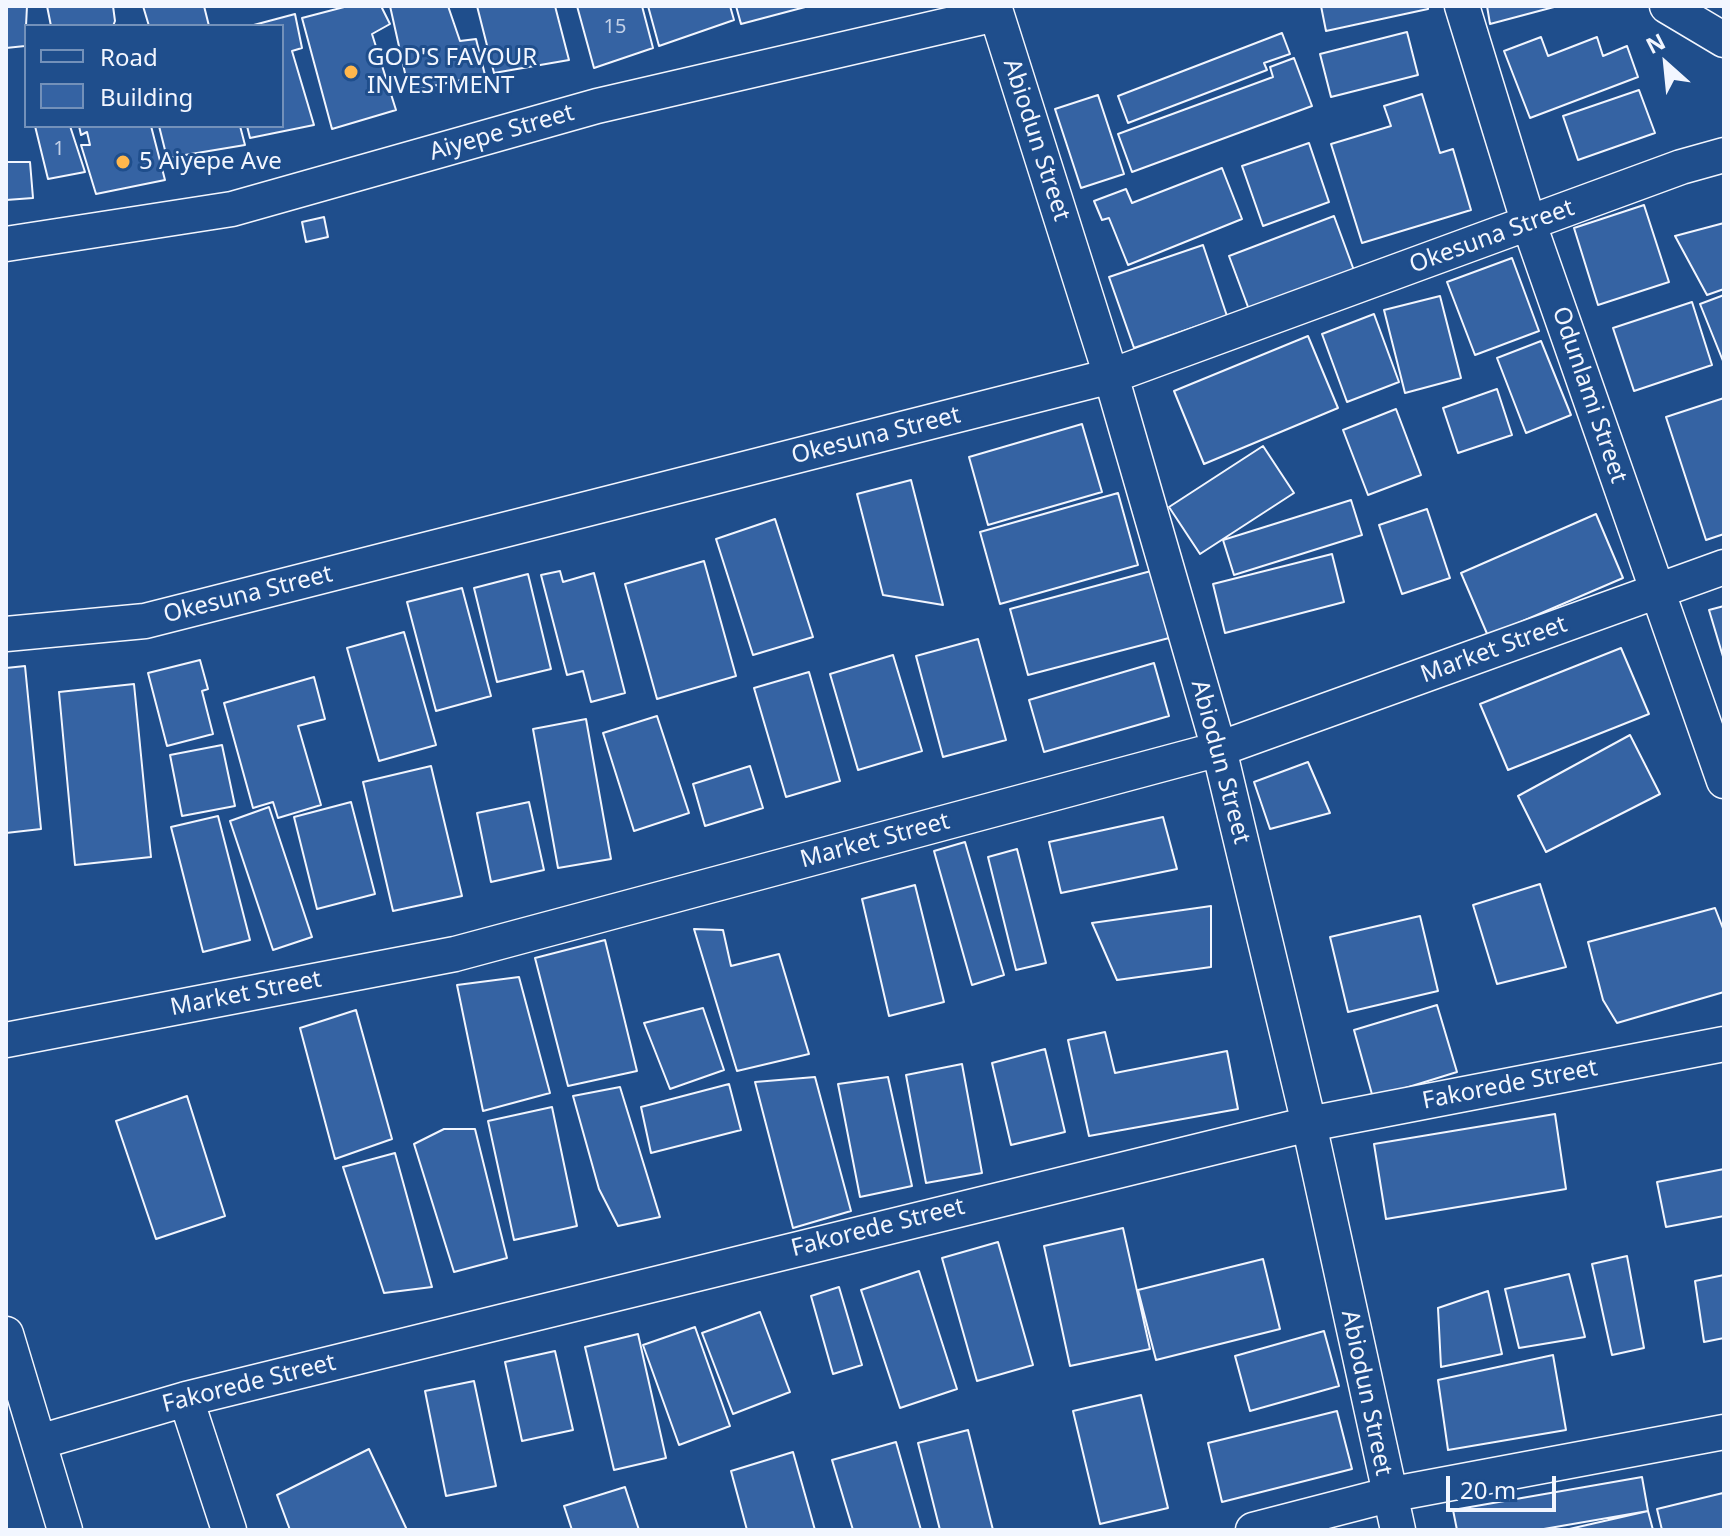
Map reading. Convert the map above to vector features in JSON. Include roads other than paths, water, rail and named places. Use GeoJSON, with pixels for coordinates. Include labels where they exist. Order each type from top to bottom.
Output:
{"type":"FeatureCollection","features":[{"type":"Feature","properties":{"kind":"street","name":"Odunlami Street"},"geometry":{"type":"LineString","coordinates":[[1462,6],[1529,224],[1724,781]]}},
{"type":"Feature","properties":{"kind":"street"},"geometry":{"type":"LineString","coordinates":[[1667,6],[1724,40]]}},
{"type":"Feature","properties":{"kind":"street","name":"Aiyepe Street"},"geometry":{"type":"LineString","coordinates":[[6,244],[232,209],[597,106],[995,10]]}},
{"type":"Feature","properties":{"kind":"street","name":"Abiodun Street"},"geometry":{"type":"LineString","coordinates":[[995,10],[1111,376],[1219,749],[1309,1124],[1398,1530]]}},
{"type":"Feature","properties":{"kind":"street","name":"Okesuna Street"},"geometry":{"type":"LineString","coordinates":[[6,634],[145,621],[1111,376],[1681,167],[1724,155]]}},
{"type":"Feature","properties":{"kind":"street","name":"Market Street"},"geometry":{"type":"LineString","coordinates":[[6,1040],[455,954],[1219,749],[1724,567]]}},
{"type":"Feature","properties":{"kind":"street","name":"Fakorede Street"},"geometry":{"type":"LineString","coordinates":[[39,1442],[186,1399],[1309,1124],[1724,1044]]}},
{"type":"Feature","properties":{"kind":"street"},"geometry":{"type":"LineString","coordinates":[[6,1334],[65,1530]]}},
{"type":"Feature","properties":{"kind":"street"},"geometry":{"type":"LineString","coordinates":[[186,1399],[229,1530]]}},
{"type":"Feature","properties":{"kind":"street"},"geometry":{"type":"LineString","coordinates":[[1253,1530],[1388,1495],[1724,1432]]}},
{"type":"Feature","properties":{"kind":"place","name":"GOD'S FAVOUR INVESTMENT"},"geometry":{"type":"Point","coordinates":[351,72]}},
{"type":"Feature","properties":{"kind":"place","name":"5 Aiyepe Ave"},"geometry":{"type":"Point","coordinates":[123,162]}}]}
